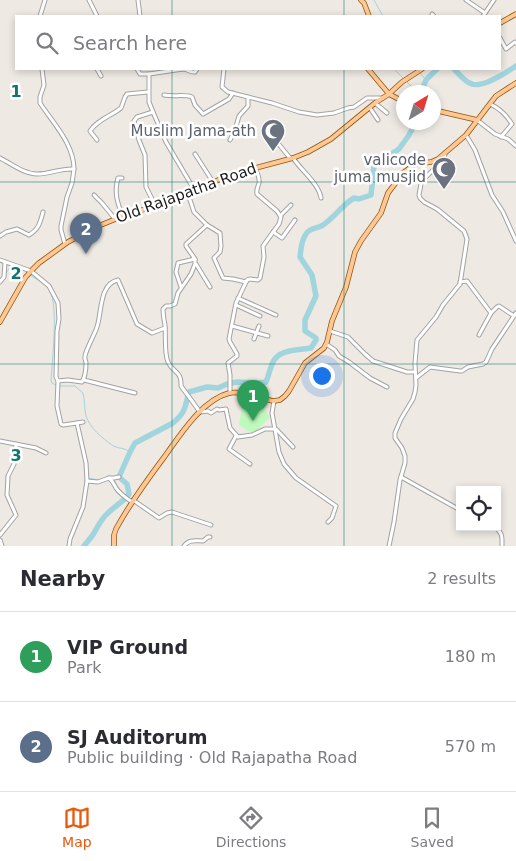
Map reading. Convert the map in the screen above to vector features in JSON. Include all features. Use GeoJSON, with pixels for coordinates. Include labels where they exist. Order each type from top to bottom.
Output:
{"type":"FeatureCollection","features":[{"type":"Feature","properties":{"kind":"main road"},"geometry":{"type":"LineString","coordinates":[[364,1],[369,15]]}},
{"type":"Feature","properties":{"kind":"main road"},"geometry":{"type":"LineString","coordinates":[[501,22],[516,14]]}},
{"type":"Feature","properties":{"kind":"main road"},"geometry":{"type":"LineString","coordinates":[[369,70],[389,94],[396,98]]}},
{"type":"Feature","properties":{"kind":"main road","name":"Old Rajapatha Road"},"geometry":{"type":"LineString","coordinates":[[29,273],[39,263],[65,244],[96,226],[188,194],[229,175],[308,152],[331,139],[407,78],[420,70]]}},
{"type":"Feature","properties":{"kind":"main road"},"geometry":{"type":"LineString","coordinates":[[114,546],[116,529],[133,501],[175,442],[200,412],[216,399],[230,393],[236,392],[274,401],[280,400],[290,391],[305,363],[320,352],[326,344],[332,321],[346,287],[355,252],[381,213],[392,187],[410,166],[438,159],[466,135],[496,96],[516,83]]}},
{"type":"Feature","properties":{"kind":"main road"},"geometry":{"type":"LineString","coordinates":[[441,112],[477,120]]}},
{"type":"Feature","properties":{"kind":"main road"},"geometry":{"type":"LineString","coordinates":[[0,322],[29,273]]}},
{"type":"Feature","properties":{"kind":"street"},"geometry":{"type":"LineString","coordinates":[[40,15],[45,0]]}},
{"type":"Feature","properties":{"kind":"street"},"geometry":{"type":"LineString","coordinates":[[89,0],[96,15]]}},
{"type":"Feature","properties":{"kind":"street"},"geometry":{"type":"LineString","coordinates":[[138,0],[140,15]]}},
{"type":"Feature","properties":{"kind":"street"},"geometry":{"type":"LineString","coordinates":[[466,0],[484,15],[494,0]]}},
{"type":"Feature","properties":{"kind":"street"},"geometry":{"type":"LineString","coordinates":[[501,40],[506,48],[516,43]]}},
{"type":"Feature","properties":{"kind":"street"},"geometry":{"type":"LineString","coordinates":[[42,70],[44,85],[40,96],[40,103],[68,144],[74,159],[72,183],[60,230],[65,244]]}},
{"type":"Feature","properties":{"kind":"street"},"geometry":{"type":"LineString","coordinates":[[98,70],[101,76]]}},
{"type":"Feature","properties":{"kind":"street"},"geometry":{"type":"LineString","coordinates":[[138,70],[140,74],[165,70]]}},
{"type":"Feature","properties":{"kind":"street"},"geometry":{"type":"LineString","coordinates":[[224,70],[222,87],[225,91],[285,106],[299,112],[326,115],[354,107],[368,98],[384,98]]}},
{"type":"Feature","properties":{"kind":"street"},"geometry":{"type":"LineString","coordinates":[[149,74],[148,92],[152,112],[166,142],[195,191]]}},
{"type":"Feature","properties":{"kind":"street"},"geometry":{"type":"LineString","coordinates":[[96,140],[90,131],[91,129],[121,108],[126,95],[148,92]]}},
{"type":"Feature","properties":{"kind":"street"},"geometry":{"type":"LineString","coordinates":[[164,96],[192,97],[195,105],[203,114],[229,99],[233,94]]}},
{"type":"Feature","properties":{"kind":"street"},"geometry":{"type":"LineString","coordinates":[[230,140],[239,116],[248,106],[248,97]]}},
{"type":"Feature","properties":{"kind":"street"},"geometry":{"type":"LineString","coordinates":[[375,103],[388,113]]}},
{"type":"Feature","properties":{"kind":"street"},"geometry":{"type":"LineString","coordinates":[[490,104],[496,107],[512,124],[501,137]]}},
{"type":"Feature","properties":{"kind":"street"},"geometry":{"type":"LineString","coordinates":[[370,108],[378,120]]}},
{"type":"Feature","properties":{"kind":"street"},"geometry":{"type":"LineString","coordinates":[[152,112],[137,117],[134,121],[145,156],[146,188],[155,206]]}},
{"type":"Feature","properties":{"kind":"street"},"geometry":{"type":"LineString","coordinates":[[477,120],[483,126],[508,139],[516,146]]}},
{"type":"Feature","properties":{"kind":"street"},"geometry":{"type":"LineString","coordinates":[[273,129],[277,142],[314,183],[320,192],[321,198]]}},
{"type":"Feature","properties":{"kind":"street"},"geometry":{"type":"LineString","coordinates":[[466,135],[475,150],[492,195],[503,212],[516,241]]}},
{"type":"Feature","properties":{"kind":"street"},"geometry":{"type":"LineString","coordinates":[[389,546],[405,463],[405,456],[395,438],[395,433],[413,399],[416,385],[417,340],[457,288],[460,282],[468,239],[464,231],[437,209],[424,202],[419,195],[421,184],[444,158],[445,152]]}},
{"type":"Feature","properties":{"kind":"street"},"geometry":{"type":"LineString","coordinates":[[195,154],[213,182]]}},
{"type":"Feature","properties":{"kind":"street"},"geometry":{"type":"LineString","coordinates":[[0,158],[32,174],[66,168],[74,169]]}},
{"type":"Feature","properties":{"kind":"street"},"geometry":{"type":"LineString","coordinates":[[230,393],[228,364],[237,356],[237,352],[229,339],[238,298],[246,282],[250,279],[258,280],[260,278],[264,257],[263,246],[281,220],[277,211],[257,194],[259,179],[255,168]]}},
{"type":"Feature","properties":{"kind":"street"},"geometry":{"type":"LineString","coordinates":[[122,178],[118,178],[116,191],[117,202],[123,216]]}},
{"type":"Feature","properties":{"kind":"street"},"geometry":{"type":"LineString","coordinates":[[188,194],[194,212],[207,225],[220,234],[220,252],[214,258],[222,278],[246,282]]}},
{"type":"Feature","properties":{"kind":"street"},"geometry":{"type":"LineString","coordinates":[[94,195],[115,219]]}},
{"type":"Feature","properties":{"kind":"street"},"geometry":{"type":"LineString","coordinates":[[280,216],[291,205]]}},
{"type":"Feature","properties":{"kind":"street"},"geometry":{"type":"LineString","coordinates":[[0,236],[17,228],[29,235],[36,231],[43,212]]}},
{"type":"Feature","properties":{"kind":"street"},"geometry":{"type":"LineString","coordinates":[[273,232],[282,238],[295,220]]}},
{"type":"Feature","properties":{"kind":"street"},"geometry":{"type":"LineString","coordinates":[[207,225],[186,245],[210,287]]}},
{"type":"Feature","properties":{"kind":"street"},"geometry":{"type":"LineString","coordinates":[[0,260],[29,273],[49,286],[58,303],[56,378],[61,423],[63,425],[83,422]]}},
{"type":"Feature","properties":{"kind":"street"},"geometry":{"type":"LineString","coordinates":[[181,288],[176,272],[178,263],[195,262]]}},
{"type":"Feature","properties":{"kind":"street"},"geometry":{"type":"LineString","coordinates":[[195,262],[191,274],[178,293],[175,304],[166,306],[163,309],[168,362],[180,375],[181,386],[200,412],[208,411],[211,413],[217,409],[226,409],[230,428],[236,436],[252,435],[268,428],[276,429],[293,447]]}},
{"type":"Feature","properties":{"kind":"street"},"geometry":{"type":"LineString","coordinates":[[0,282],[4,278],[5,263]]}},
{"type":"Feature","properties":{"kind":"street"},"geometry":{"type":"LineString","coordinates":[[84,380],[85,355],[97,327],[103,296],[109,285],[118,280],[120,282],[122,291],[137,324],[152,333],[165,328]]}},
{"type":"Feature","properties":{"kind":"street"},"geometry":{"type":"LineString","coordinates":[[460,282],[467,281],[491,313]]}},
{"type":"Feature","properties":{"kind":"street"},"geometry":{"type":"LineString","coordinates":[[238,298],[276,316]]}},
{"type":"Feature","properties":{"kind":"street"},"geometry":{"type":"LineString","coordinates":[[236,305],[260,316]]}},
{"type":"Feature","properties":{"kind":"street"},"geometry":{"type":"LineString","coordinates":[[416,378],[430,367],[462,371],[468,367],[484,364],[515,314],[499,306],[497,307],[491,313],[479,335]]}},
{"type":"Feature","properties":{"kind":"street"},"geometry":{"type":"LineString","coordinates":[[232,326],[268,336]]}},
{"type":"Feature","properties":{"kind":"street"},"geometry":{"type":"LineString","coordinates":[[254,339],[259,326]]}},
{"type":"Feature","properties":{"kind":"street"},"geometry":{"type":"LineString","coordinates":[[330,331],[348,337],[373,361],[407,372],[415,372]]}},
{"type":"Feature","properties":{"kind":"street"},"geometry":{"type":"LineString","coordinates":[[326,344],[335,350],[339,356],[370,378],[387,387]]}},
{"type":"Feature","properties":{"kind":"street"},"geometry":{"type":"LineString","coordinates":[[58,383],[68,380],[82,382],[84,380],[135,393]]}},
{"type":"Feature","properties":{"kind":"street"},"geometry":{"type":"LineString","coordinates":[[274,401],[272,413],[279,452],[284,464],[296,478],[336,506],[332,518],[328,522]]}},
{"type":"Feature","properties":{"kind":"street"},"geometry":{"type":"LineString","coordinates":[[69,546],[83,507],[87,481],[86,463],[77,423]]}},
{"type":"Feature","properties":{"kind":"street"},"geometry":{"type":"LineString","coordinates":[[236,436],[229,449],[250,464]]}},
{"type":"Feature","properties":{"kind":"street"},"geometry":{"type":"LineString","coordinates":[[0,441],[36,448],[46,453]]}},
{"type":"Feature","properties":{"kind":"street"},"geometry":{"type":"LineString","coordinates":[[0,535],[16,515],[6,495],[8,476],[14,464],[16,444]]}},
{"type":"Feature","properties":{"kind":"street"},"geometry":{"type":"LineString","coordinates":[[87,481],[98,482],[119,476]]}},
{"type":"Feature","properties":{"kind":"street"},"geometry":{"type":"LineString","coordinates":[[401,477],[456,508]]}},
{"type":"Feature","properties":{"kind":"street"},"geometry":{"type":"LineString","coordinates":[[109,478],[123,496],[159,518],[172,512],[211,525]]}},
{"type":"Feature","properties":{"kind":"street"},"geometry":{"type":"LineString","coordinates":[[500,531],[502,546]]}},
{"type":"Feature","properties":{"kind":"street"},"geometry":{"type":"LineString","coordinates":[[184,546],[194,540],[203,541],[210,537]]}},
{"type":"Feature","properties":{"kind":"street"},"geometry":{"type":"LineString","coordinates":[[0,540],[2,546]]}},
{"type":"Feature","properties":{"kind":"green space"},"geometry":{"type":"Polygon","coordinates":[[[243,403],[259,403],[270,417],[253,434],[239,425],[243,403]]]}},
{"type":"Feature","properties":{"kind":"waterway"},"geometry":{"type":"LineString","coordinates":[[374,0],[382,15]]}},
{"type":"Feature","properties":{"kind":"waterway"},"geometry":{"type":"LineString","coordinates":[[455,70],[467,82],[477,85],[495,79],[516,66]]}},
{"type":"Feature","properties":{"kind":"waterway"},"geometry":{"type":"LineString","coordinates":[[395,70],[410,85]]}},
{"type":"Feature","properties":{"kind":"waterway"},"geometry":{"type":"LineString","coordinates":[[424,85],[426,80],[436,70]]}},
{"type":"Feature","properties":{"kind":"waterway"},"geometry":{"type":"LineString","coordinates":[[420,73],[426,80]]}},
{"type":"Feature","properties":{"kind":"waterway"},"geometry":{"type":"LineString","coordinates":[[84,546],[103,518],[129,494],[127,484],[119,477],[135,443],[173,423],[184,409],[189,392],[207,387],[218,388],[237,382],[266,382],[276,358],[284,352],[311,348],[316,338],[305,331],[305,320],[316,296],[312,275],[300,257],[304,237],[310,230],[327,222],[354,198],[359,199],[371,195],[374,166],[399,149],[412,130]]}},
{"type":"Feature","properties":{"kind":"waterway"},"geometry":{"type":"LineString","coordinates":[[6,273],[11,266]]}},
{"type":"Feature","properties":{"kind":"waterway"},"geometry":{"type":"LineString","coordinates":[[19,268],[27,272]]}},
{"type":"Feature","properties":{"kind":"waterway"},"geometry":{"type":"LineString","coordinates":[[30,275],[43,283],[49,289],[52,297],[54,320],[51,380],[56,385]]}},
{"type":"Feature","properties":{"kind":"waterway"},"geometry":{"type":"LineString","coordinates":[[60,386],[75,386],[83,393],[86,416],[93,429],[112,445],[130,452]]}},
{"type":"Feature","properties":{"kind":"waterway"},"geometry":{"type":"LineString","coordinates":[[88,478],[99,480]]}},
{"type":"Feature","properties":{"kind":"waterway"},"geometry":{"type":"LineString","coordinates":[[67,546],[68,541]]}},
{"type":"Feature","properties":{"kind":"place","name":"Muslim Jama-ath"},"geometry":{"type":"Point","coordinates":[273,152]}},
{"type":"Feature","properties":{"kind":"place","name":"valicode juma musjid"},"geometry":{"type":"Point","coordinates":[444,190]}},
{"type":"Feature","properties":{"kind":"place","name":"SJ Auditorum"},"geometry":{"type":"Point","coordinates":[86,254]}},
{"type":"Feature","properties":{"kind":"place","name":"VIP Ground"},"geometry":{"type":"Point","coordinates":[253,421]}}]}
